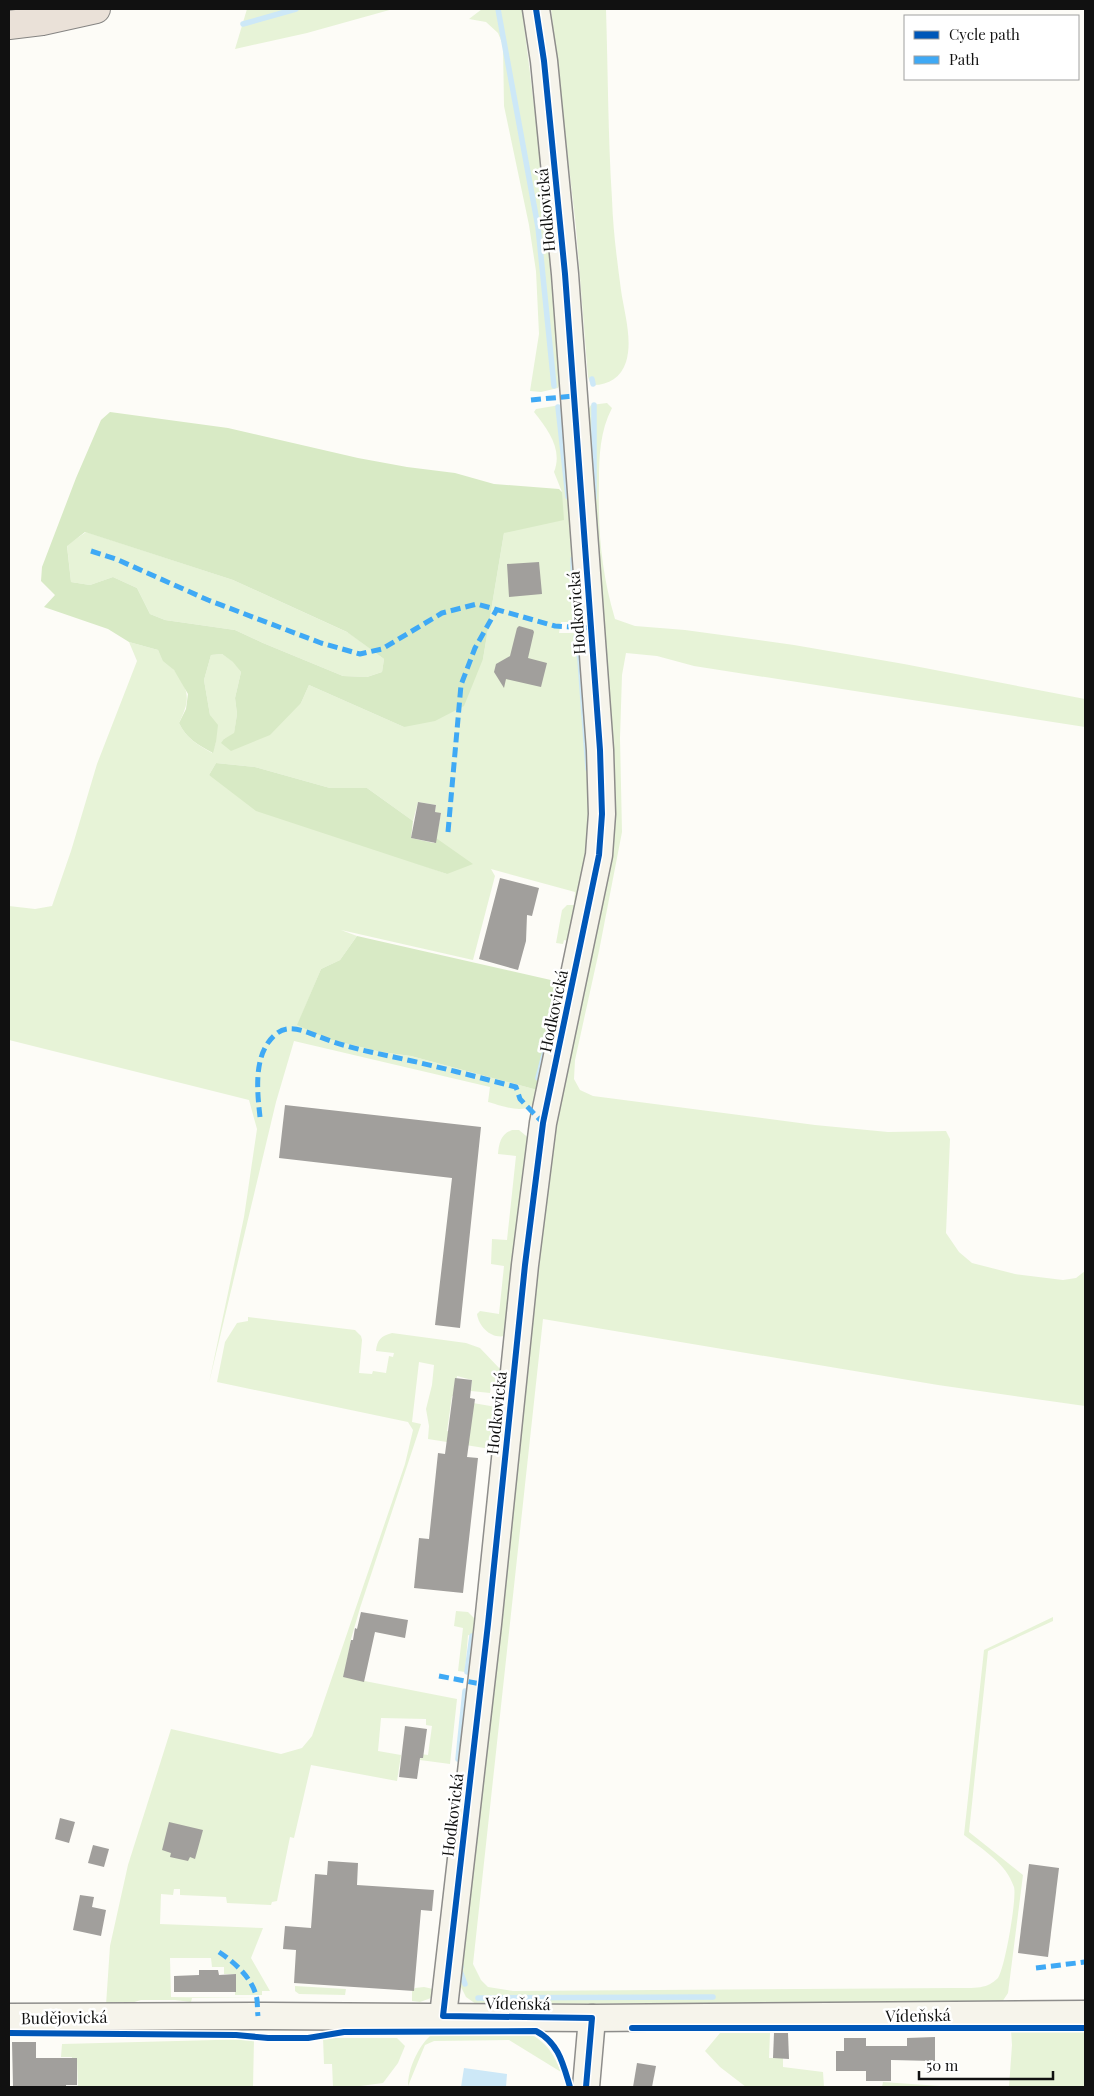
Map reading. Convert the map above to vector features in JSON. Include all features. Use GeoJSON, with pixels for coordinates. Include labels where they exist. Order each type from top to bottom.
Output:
{"type":"FeatureCollection","features":[{"type":"Feature","properties":{"kind":"highway"},"geometry":{"type":"LineString","coordinates":[[9,25],[96,9]]}},
{"type":"Feature","properties":{"kind":"street","name":"Hodkovická"},"geometry":{"type":"LineString","coordinates":[[443,2016],[488,1624],[525,1265],[543,1123],[600,855],[602,814],[600,750],[567,303],[546,80],[536,9]]}},
{"type":"Feature","properties":{"kind":"street","name":"Vídeňská"},"geometry":{"type":"LineString","coordinates":[[120,2016],[592,2018],[1085,2014]]}},
{"type":"Feature","properties":{"kind":"street","name":"Budějovická"},"geometry":{"type":"LineString","coordinates":[[9,2017],[120,2016]]}},
{"type":"Feature","properties":{"kind":"street"},"geometry":{"type":"LineString","coordinates":[[586,2087],[592,2018]]}},
{"type":"Feature","properties":{"kind":"green space"},"geometry":{"type":"Polygon","coordinates":[[[247,9],[393,9],[307,33],[235,49],[247,9]]]}},
{"type":"Feature","properties":{"kind":"green space"},"geometry":{"type":"Polygon","coordinates":[[[482,9],[522,9],[542,170],[560,384],[558,388],[541,392],[530,391],[539,334],[536,271],[529,225],[504,106],[503,45],[498,33],[486,22],[469,19],[482,9]]]}},
{"type":"Feature","properties":{"kind":"green space"},"geometry":{"type":"Polygon","coordinates":[[[551,9],[606,9],[613,222],[629,345],[624,368],[617,377],[597,385],[591,385],[588,377],[576,228],[551,9]]]}},
{"type":"Feature","properties":{"kind":"green space"},"geometry":{"type":"Polygon","coordinates":[[[607,403],[612,408],[601,444],[599,518],[606,584],[615,619],[635,626],[685,630],[794,645],[1085,699],[1085,727],[694,666],[657,656],[626,653],[622,675],[620,738],[622,832],[575,1060],[574,1079],[580,1090],[593,1096],[815,1125],[888,1132],[946,1131],[950,1139],[946,1233],[959,1252],[972,1263],[1015,1274],[1063,1280],[1076,1278],[1085,1271],[1085,1406],[938,1385],[543,1319],[473,1964],[481,1980],[488,1987],[513,1991],[967,1988],[991,1984],[998,1978],[1004,1961],[1012,1918],[1014,1887],[1000,1864],[964,1835],[984,1650],[1053,1617],[1053,1621],[988,1651],[969,1832],[1023,1875],[1008,1993],[1002,2002],[476,2004],[466,1997],[458,1981],[555,1113],[591,937],[588,410],[591,405],[607,403]]]}},
{"type":"Feature","properties":{"kind":"green space"},"geometry":{"type":"Polygon","coordinates":[[[560,405],[562,408],[579,622],[561,622],[559,633],[580,635],[593,800],[574,942],[564,940],[563,944],[556,943],[562,910],[567,905],[574,905],[575,892],[491,869],[495,876],[473,960],[341,930],[357,936],[340,960],[321,969],[298,1024],[329,1039],[381,1052],[411,1056],[541,1091],[535,1102],[528,1108],[510,1108],[488,1102],[490,1087],[294,1041],[276,1102],[209,1383],[244,1217],[257,1129],[249,1100],[9,1040],[9,906],[35,909],[52,906],[97,764],[137,661],[129,642],[158,650],[164,660],[175,671],[184,684],[187,696],[187,702],[179,723],[189,737],[212,753],[216,742],[204,680],[211,655],[222,654],[234,662],[241,672],[235,698],[237,714],[234,734],[224,739],[301,703],[309,685],[404,727],[483,659],[504,533],[562,492],[554,472],[557,455],[553,440],[534,412],[536,409],[560,405]],[[216,763],[209,775],[368,846],[447,874],[436,838],[441,814],[435,812],[436,805],[418,802],[413,821],[367,788],[330,788],[255,767],[216,763]]]}},
{"type":"Feature","properties":{"kind":"green space"},"geometry":{"type":"Polygon","coordinates":[[[110,412],[228,428],[358,458],[455,473],[494,484],[559,489],[562,492],[564,520],[504,533],[483,659],[464,706],[435,721],[404,727],[309,685],[301,703],[270,735],[231,751],[221,743],[234,733],[237,714],[235,698],[241,672],[233,662],[222,654],[211,655],[204,680],[210,715],[218,725],[213,753],[193,741],[179,723],[186,709],[188,694],[174,670],[163,661],[158,650],[129,642],[108,629],[44,607],[55,595],[41,581],[42,567],[76,478],[101,420],[110,412]],[[85,532],[67,546],[71,582],[90,585],[113,577],[137,588],[150,614],[165,620],[235,630],[343,676],[367,677],[382,672],[384,659],[347,632],[233,580],[85,532]]]}},
{"type":"Feature","properties":{"kind":"green space"},"geometry":{"type":"Polygon","coordinates":[[[86,532],[233,580],[349,633],[384,659],[382,672],[367,677],[343,676],[235,630],[165,620],[150,614],[137,588],[113,577],[90,585],[71,582],[67,545],[86,532]]]}},
{"type":"Feature","properties":{"kind":"green space"},"geometry":{"type":"Polygon","coordinates":[[[216,763],[255,767],[330,788],[367,788],[413,821],[411,838],[434,843],[436,838],[473,864],[447,874],[256,811],[209,775],[216,763]]]}},
{"type":"Feature","properties":{"kind":"green space"},"geometry":{"type":"Polygon","coordinates":[[[357,936],[564,983],[541,1091],[411,1056],[381,1052],[328,1039],[297,1025],[321,969],[340,960],[357,936]]]}},
{"type":"Feature","properties":{"kind":"green space"},"geometry":{"type":"Polygon","coordinates":[[[512,1130],[519,1130],[531,1140],[505,1336],[495,1336],[486,1331],[480,1323],[477,1314],[480,1311],[499,1314],[504,1266],[491,1264],[492,1239],[507,1240],[516,1156],[498,1154],[501,1139],[512,1130]]]}},
{"type":"Feature","properties":{"kind":"green space"},"geometry":{"type":"Polygon","coordinates":[[[248,1317],[355,1330],[362,1340],[359,1373],[372,1374],[373,1371],[386,1373],[389,1356],[393,1357],[394,1353],[376,1351],[380,1339],[392,1333],[466,1343],[480,1348],[500,1369],[504,1378],[504,1386],[491,1386],[490,1393],[471,1391],[472,1380],[457,1376],[455,1396],[452,1396],[447,1431],[469,1434],[473,1403],[502,1408],[497,1450],[428,1439],[429,1426],[426,1409],[432,1385],[434,1365],[419,1362],[412,1422],[421,1424],[360,1608],[351,1639],[344,1677],[457,1699],[450,1764],[420,1760],[421,1754],[428,1755],[432,1726],[426,1725],[426,1719],[381,1718],[378,1751],[401,1755],[397,1781],[311,1765],[294,1838],[290,1837],[277,1901],[272,1902],[271,1905],[227,1903],[226,1897],[180,1895],[180,1889],[174,1889],[173,1895],[161,1894],[160,1924],[263,1928],[251,1958],[270,1991],[262,1991],[262,1995],[235,1995],[235,1974],[224,1974],[224,1967],[212,1967],[211,1958],[170,1958],[171,1997],[260,1998],[192,1998],[191,2002],[141,2000],[128,2004],[106,2005],[110,1946],[128,1865],[171,1729],[281,1754],[302,1748],[312,1736],[405,1464],[413,1430],[408,1422],[217,1382],[225,1342],[237,1323],[248,1321],[248,1317]]]}},
{"type":"Feature","properties":{"kind":"green space"},"geometry":{"type":"Polygon","coordinates":[[[456,1611],[468,1612],[478,1622],[477,1637],[468,1635],[465,1672],[458,1671],[463,1628],[454,1626],[456,1611]]]}},
{"type":"Feature","properties":{"kind":"green space"},"geometry":{"type":"Polygon","coordinates":[[[295,1986],[346,1989],[345,1995],[299,1994],[295,1991],[295,1986]]]}},
{"type":"Feature","properties":{"kind":"green space"},"geometry":{"type":"Polygon","coordinates":[[[415,1988],[433,1989],[431,1998],[420,2002],[412,2001],[412,1991],[415,1988]]]}},
{"type":"Feature","properties":{"kind":"green space"},"geometry":{"type":"Polygon","coordinates":[[[1011,2030],[1085,2030],[1085,2087],[1009,2087],[1012,2045],[1011,2030]]]}},
{"type":"Feature","properties":{"kind":"green space"},"geometry":{"type":"Polygon","coordinates":[[[720,2033],[770,2033],[769,2058],[783,2058],[783,2067],[823,2072],[824,2087],[746,2087],[720,2067],[705,2051],[720,2033]]]}},
{"type":"Feature","properties":{"kind":"green space"},"geometry":{"type":"Polygon","coordinates":[[[430,2036],[534,2036],[544,2043],[550,2051],[561,2072],[509,2040],[434,2041],[425,2045],[408,2086],[408,2079],[414,2059],[430,2036]]]}},
{"type":"Feature","properties":{"kind":"green space"},"geometry":{"type":"Polygon","coordinates":[[[323,2038],[397,2038],[405,2046],[398,2063],[383,2083],[353,2087],[333,2087],[332,2064],[324,2064],[323,2038]]]}},
{"type":"Feature","properties":{"kind":"green space"},"geometry":{"type":"Polygon","coordinates":[[[254,2039],[253,2087],[78,2087],[77,2061],[72,2061],[72,2057],[61,2057],[62,2044],[254,2039]]]}},
{"type":"Feature","properties":{"kind":"green space"},"geometry":{"type":"Polygon","coordinates":[[[883,2082],[954,2087],[882,2087],[883,2082]]]}},
{"type":"Feature","properties":{"kind":"water"},"geometry":{"type":"Polygon","coordinates":[[[464,2068],[507,2074],[506,2087],[461,2087],[464,2068]]]}},
{"type":"Feature","properties":{"kind":"building"},"geometry":{"type":"Polygon","coordinates":[[[539,562],[542,594],[509,597],[507,564],[539,562]]]}},
{"type":"Feature","properties":{"kind":"building"},"geometry":{"type":"Polygon","coordinates":[[[519,626],[534,632],[528,658],[547,663],[541,687],[506,679],[504,688],[494,672],[496,664],[510,656],[519,626]]]}},
{"type":"Feature","properties":{"kind":"building"},"geometry":{"type":"Polygon","coordinates":[[[418,802],[436,805],[435,812],[441,813],[436,843],[411,838],[418,802]]]}},
{"type":"Feature","properties":{"kind":"building"},"geometry":{"type":"Polygon","coordinates":[[[500,878],[539,888],[532,916],[527,915],[526,941],[518,970],[479,959],[500,878]]]}},
{"type":"Feature","properties":{"kind":"building"},"geometry":{"type":"Polygon","coordinates":[[[285,1105],[481,1127],[460,1328],[435,1325],[452,1178],[279,1158],[285,1105]]]}},
{"type":"Feature","properties":{"kind":"building"},"geometry":{"type":"Polygon","coordinates":[[[455,1378],[472,1380],[470,1398],[475,1399],[467,1457],[478,1458],[463,1593],[414,1588],[419,1538],[429,1539],[438,1453],[445,1454],[455,1378]]]}},
{"type":"Feature","properties":{"kind":"building"},"geometry":{"type":"Polygon","coordinates":[[[361,1612],[408,1620],[405,1638],[375,1632],[364,1682],[343,1677],[351,1640],[353,1640],[355,1628],[357,1629],[361,1612]]]}},
{"type":"Feature","properties":{"kind":"building"},"geometry":{"type":"Polygon","coordinates":[[[405,1726],[427,1729],[423,1758],[420,1758],[417,1779],[399,1777],[405,1726]]]}},
{"type":"Feature","properties":{"kind":"building"},"geometry":{"type":"Polygon","coordinates":[[[60,1818],[75,1822],[69,1843],[55,1839],[60,1818]]]}},
{"type":"Feature","properties":{"kind":"building"},"geometry":{"type":"Polygon","coordinates":[[[169,1822],[203,1830],[195,1859],[190,1857],[188,1861],[170,1857],[171,1853],[162,1850],[169,1822]]]}},
{"type":"Feature","properties":{"kind":"building"},"geometry":{"type":"Polygon","coordinates":[[[93,1845],[109,1849],[104,1867],[88,1863],[93,1845]]]}},
{"type":"Feature","properties":{"kind":"building"},"geometry":{"type":"Polygon","coordinates":[[[328,1861],[358,1863],[357,1885],[434,1890],[432,1911],[421,1910],[414,1991],[294,1983],[296,1950],[283,1949],[285,1926],[311,1928],[315,1874],[327,1875],[328,1861]]]}},
{"type":"Feature","properties":{"kind":"building"},"geometry":{"type":"Polygon","coordinates":[[[1029,1864],[1059,1868],[1048,1957],[1018,1953],[1029,1864]]]}},
{"type":"Feature","properties":{"kind":"building"},"geometry":{"type":"Polygon","coordinates":[[[80,1895],[94,1897],[92,1907],[106,1910],[101,1936],[73,1930],[80,1895]]]}},
{"type":"Feature","properties":{"kind":"building"},"geometry":{"type":"Polygon","coordinates":[[[199,1970],[218,1970],[219,1975],[236,1974],[236,1992],[174,1992],[174,1976],[199,1975],[199,1970]]]}},
{"type":"Feature","properties":{"kind":"building"},"geometry":{"type":"Polygon","coordinates":[[[774,2033],[788,2033],[789,2059],[773,2058],[774,2033]]]}},
{"type":"Feature","properties":{"kind":"building"},"geometry":{"type":"Polygon","coordinates":[[[935,2037],[935,2061],[891,2060],[891,2081],[866,2081],[866,2071],[836,2071],[836,2051],[844,2051],[844,2038],[866,2038],[866,2046],[907,2046],[907,2038],[935,2037]]]}},
{"type":"Feature","properties":{"kind":"building"},"geometry":{"type":"Polygon","coordinates":[[[12,2042],[36,2042],[36,2058],[77,2058],[77,2085],[66,2085],[66,2087],[13,2087],[12,2042]]]}},
{"type":"Feature","properties":{"kind":"building"},"geometry":{"type":"Polygon","coordinates":[[[637,2063],[656,2066],[652,2087],[633,2087],[637,2063]]]}},
{"type":"Feature","properties":{"kind":"waterway"},"geometry":{"type":"LineString","coordinates":[[243,24],[296,9]]}},
{"type":"Feature","properties":{"kind":"waterway"},"geometry":{"type":"LineString","coordinates":[[498,9],[538,227],[554,386]]}},
{"type":"Feature","properties":{"kind":"waterway"},"geometry":{"type":"LineString","coordinates":[[592,379],[593,384]]}},
{"type":"Feature","properties":{"kind":"waterway"},"geometry":{"type":"LineString","coordinates":[[594,405],[594,498]]}},
{"type":"Feature","properties":{"kind":"waterway"},"geometry":{"type":"LineString","coordinates":[[558,407],[568,497]]}},
{"type":"Feature","properties":{"kind":"waterway"},"geometry":{"type":"LineString","coordinates":[[573,559],[575,619]]}},
{"type":"Feature","properties":{"kind":"waterway"},"geometry":{"type":"LineString","coordinates":[[576,637],[580,660],[588,769]]}},
{"type":"Feature","properties":{"kind":"waterway"},"geometry":{"type":"LineString","coordinates":[[538,1078],[545,1051]]}},
{"type":"Feature","properties":{"kind":"waterway"},"geometry":{"type":"LineString","coordinates":[[467,1672],[472,1636]]}},
{"type":"Feature","properties":{"kind":"waterway"},"geometry":{"type":"LineString","coordinates":[[458,1759],[465,1691]]}},
{"type":"Feature","properties":{"kind":"waterway"},"geometry":{"type":"LineString","coordinates":[[461,1967],[460,1971],[465,1984]]}},
{"type":"Feature","properties":{"kind":"waterway"},"geometry":{"type":"LineString","coordinates":[[478,1998],[713,1997]]}},
{"type":"Feature","properties":{"kind":"marked path"},"geometry":{"type":"LineString","coordinates":[[531,400],[574,396]]}},
{"type":"Feature","properties":{"kind":"marked path"},"geometry":{"type":"LineString","coordinates":[[91,551],[116,559],[208,600],[321,643],[360,654],[382,649],[442,613],[477,604],[555,626],[591,628]]}},
{"type":"Feature","properties":{"kind":"marked path"},"geometry":{"type":"LineString","coordinates":[[448,832],[461,685],[475,648],[497,609]]}},
{"type":"Feature","properties":{"kind":"marked path"},"geometry":{"type":"LineString","coordinates":[[260,1117],[258,1072],[263,1051],[276,1034],[292,1029],[304,1031],[354,1048],[516,1087],[520,1099],[543,1123]]}},
{"type":"Feature","properties":{"kind":"marked path"},"geometry":{"type":"LineString","coordinates":[[439,1676],[481,1684]]}},
{"type":"Feature","properties":{"kind":"marked path"},"geometry":{"type":"LineString","coordinates":[[219,1952],[236,1965],[254,1988],[257,1997],[258,2016]]}},
{"type":"Feature","properties":{"kind":"marked path"},"geometry":{"type":"LineString","coordinates":[[1036,1968],[1085,1962]]}},
{"type":"Feature","properties":{"kind":"cycle path"},"geometry":{"type":"LineString","coordinates":[[536,9],[544,61],[565,274],[600,750],[602,814],[599,855],[543,1123],[525,1265],[488,1624],[443,2016],[592,2018],[586,2087]]}},
{"type":"Feature","properties":{"kind":"cycle path"},"geometry":{"type":"LineString","coordinates":[[632,2028],[1085,2028]]}},
{"type":"Feature","properties":{"kind":"cycle path"},"geometry":{"type":"LineString","coordinates":[[9,2033],[236,2035],[268,2038],[308,2038],[344,2032],[536,2031],[544,2036],[555,2048],[562,2062],[570,2087]]}}]}
